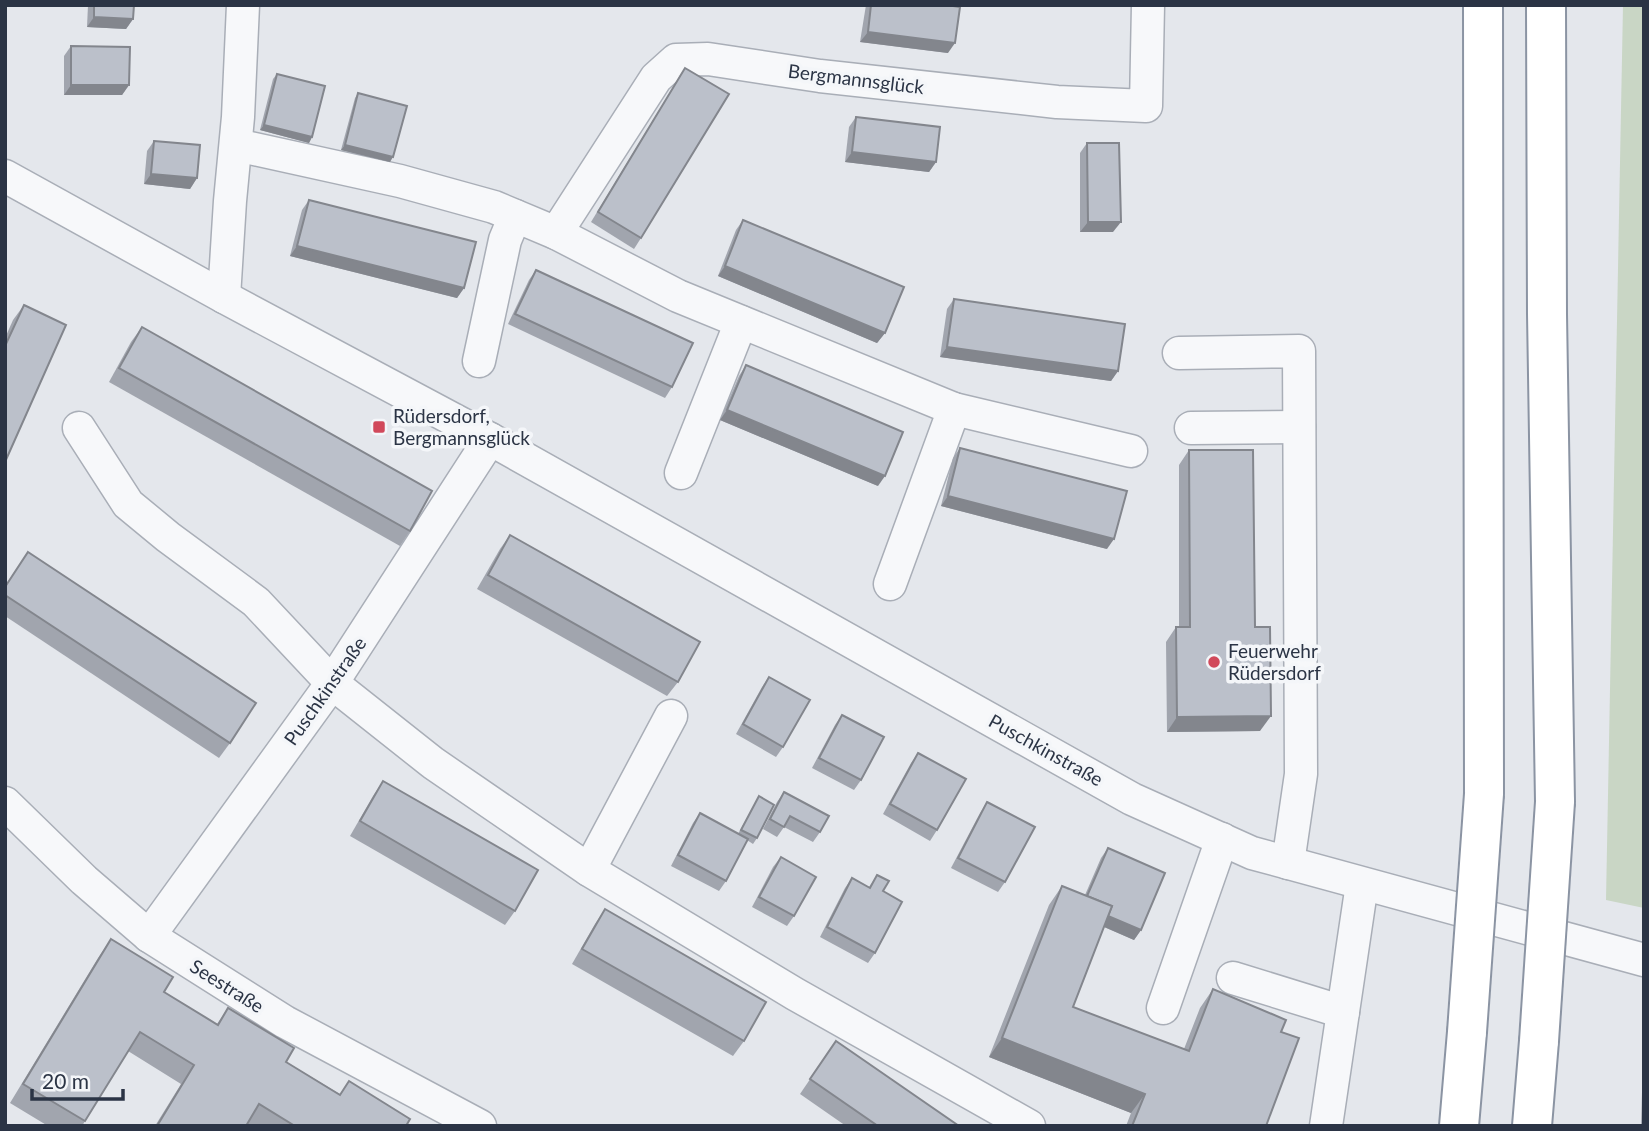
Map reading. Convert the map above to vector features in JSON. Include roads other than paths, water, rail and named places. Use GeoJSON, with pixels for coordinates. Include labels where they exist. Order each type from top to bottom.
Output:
{"type":"FeatureCollection","features":[{"type":"Feature","properties":{"kind":"highway"},"geometry":{"type":"LineString","coordinates":[[1459,1126],[1484,794],[1483,5]]}},
{"type":"Feature","properties":{"kind":"highway"},"geometry":{"type":"LineString","coordinates":[[1532,1126],[1555,802],[1546,314],[1546,5]]}},
{"type":"Feature","properties":{"kind":"street"},"geometry":{"type":"LineString","coordinates":[[224,297],[236,145],[243,5]]}},
{"type":"Feature","properties":{"kind":"street","name":"Bergmannsglück"},"geometry":{"type":"LineString","coordinates":[[556,233],[656,78],[676,60],[708,59],[820,76],[1057,102],[1146,106],[1148,5]]}},
{"type":"Feature","properties":{"kind":"street"},"geometry":{"type":"LineString","coordinates":[[236,145],[400,181],[494,207],[556,233],[678,296],[954,410],[1130,451]]}},
{"type":"Feature","properties":{"kind":"street","name":"Puschkinstraße"},"geometry":{"type":"LineString","coordinates":[[5,176],[490,439],[1132,799],[1252,853],[1644,960]]}},
{"type":"Feature","properties":{"kind":"street"},"geometry":{"type":"LineString","coordinates":[[479,361],[505,240],[515,216]]}},
{"type":"Feature","properties":{"kind":"street"},"geometry":{"type":"LineString","coordinates":[[681,473],[741,322]]}},
{"type":"Feature","properties":{"kind":"street"},"geometry":{"type":"LineString","coordinates":[[1179,353],[1299,351],[1301,774],[1287,863]]}},
{"type":"Feature","properties":{"kind":"street"},"geometry":{"type":"LineString","coordinates":[[890,584],[954,410]]}},
{"type":"Feature","properties":{"kind":"street"},"geometry":{"type":"LineString","coordinates":[[1191,428],[1299,427]]}},
{"type":"Feature","properties":{"kind":"street"},"geometry":{"type":"LineString","coordinates":[[79,428],[128,504],[256,602],[332,683],[433,763],[589,870],[795,994],[1029,1126]]}},
{"type":"Feature","properties":{"kind":"street","name":"Puschkinstraße"},"geometry":{"type":"LineString","coordinates":[[149,936],[332,683],[490,439]]}},
{"type":"Feature","properties":{"kind":"street"},"geometry":{"type":"LineString","coordinates":[[589,870],[671,716]]}},
{"type":"Feature","properties":{"kind":"street","name":"Seestraße"},"geometry":{"type":"LineString","coordinates":[[5,803],[85,880],[149,936],[285,1022],[480,1126]]}},
{"type":"Feature","properties":{"kind":"street"},"geometry":{"type":"LineString","coordinates":[[1163,1008],[1222,839]]}},
{"type":"Feature","properties":{"kind":"street"},"geometry":{"type":"LineString","coordinates":[[1326,1126],[1362,884]]}},
{"type":"Feature","properties":{"kind":"street"},"geometry":{"type":"LineString","coordinates":[[1233,978],[1343,1012]]}},
{"type":"Feature","properties":{"kind":"place","name":"Rüdersdorf, Bergmannsglück"},"geometry":{"type":"Point","coordinates":[379,427]}},
{"type":"Feature","properties":{"kind":"place","name":"Feuerwehr Rüdersdorf"},"geometry":{"type":"Point","coordinates":[1214,662]}}]}
